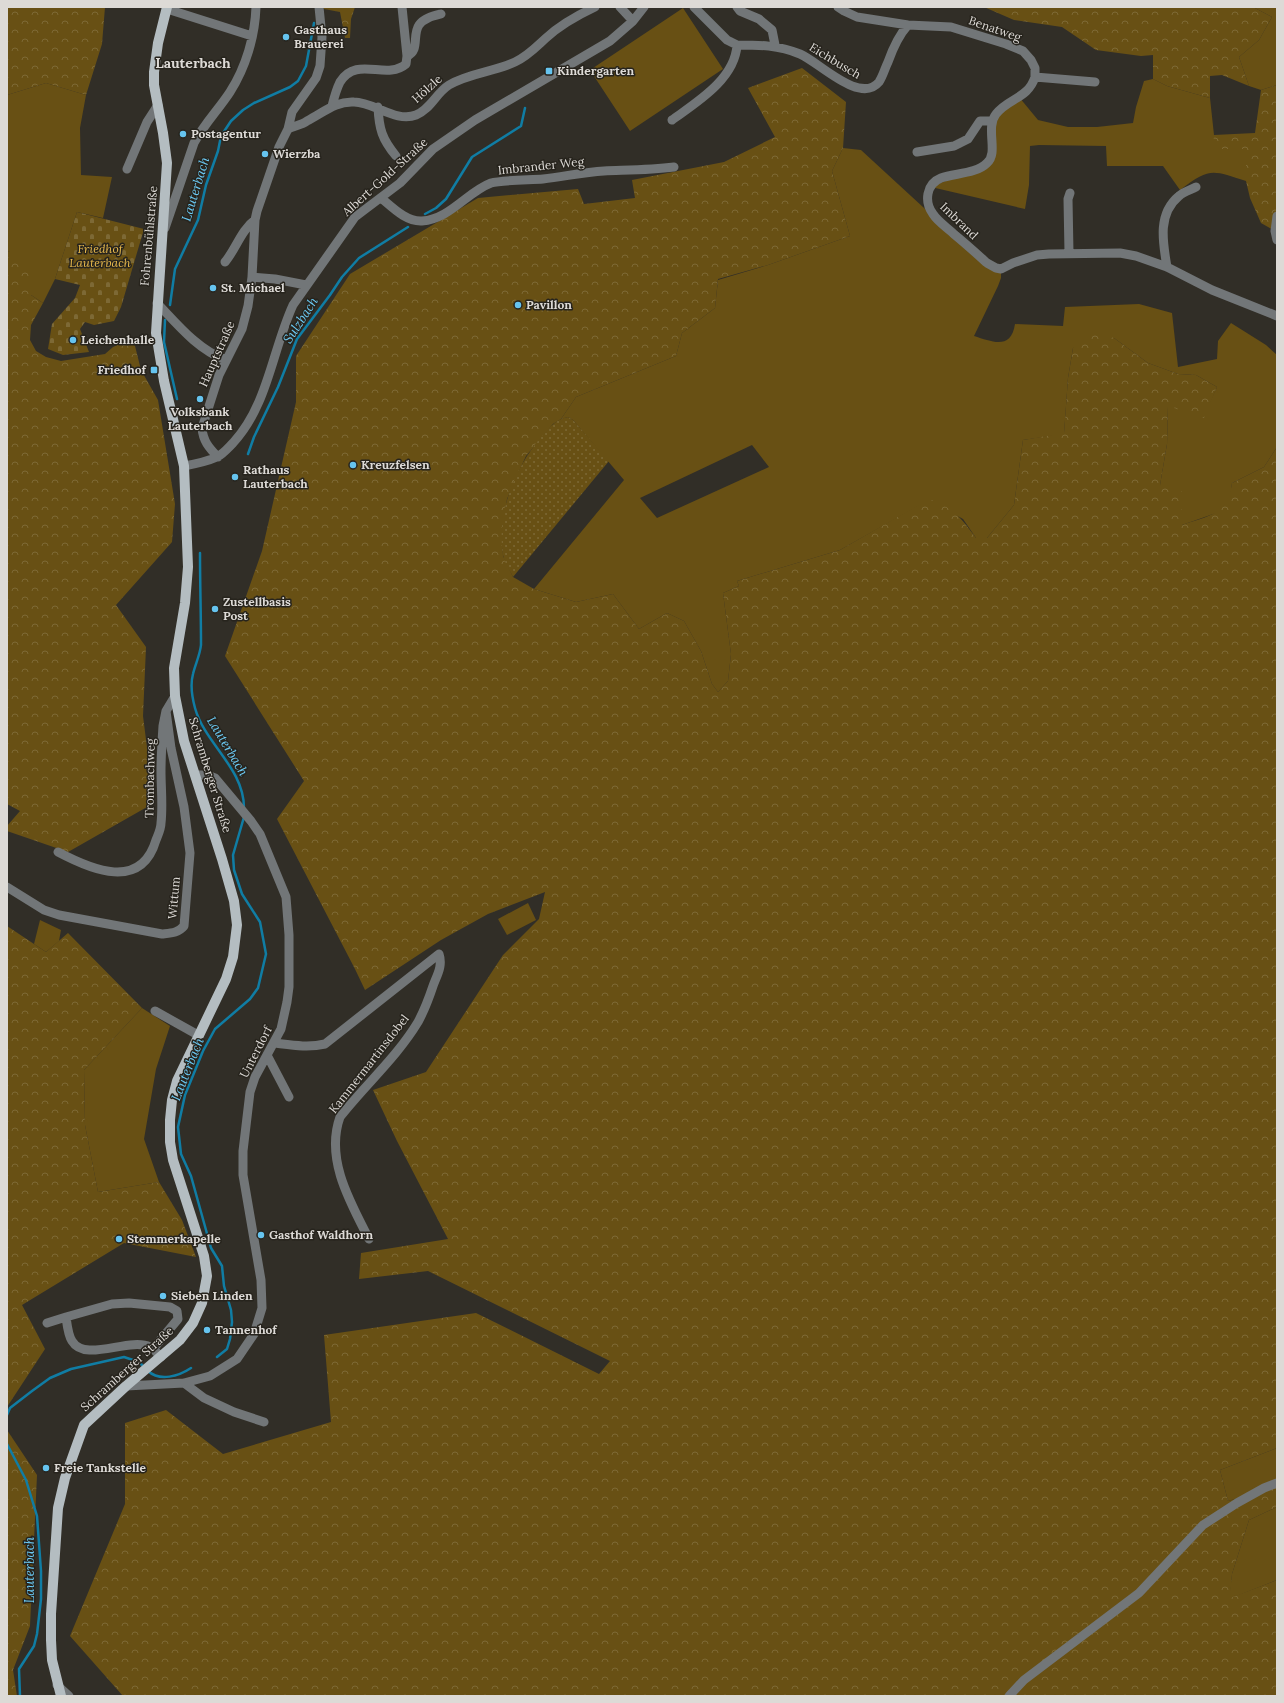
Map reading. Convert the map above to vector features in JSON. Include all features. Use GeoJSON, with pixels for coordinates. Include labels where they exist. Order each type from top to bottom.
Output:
{"type":"FeatureCollection","features":[{"type":"Feature","properties":{"kind":"main road","name":"Fohrenbühlstraße"},"geometry":{"type":"LineString","coordinates":[[167,8],[154,61],[154,85],[167,163],[156,333],[159,355],[184,466]]}},
{"type":"Feature","properties":{"kind":"main road","name":"Schramberger Straße"},"geometry":{"type":"LineString","coordinates":[[61,1696],[52,1660],[51,1614],[56,1525],[61,1492],[70,1461],[84,1425],[126,1386],[180,1340],[193,1323],[202,1303],[208,1276],[204,1256],[174,1160],[170,1142],[170,1120],[172,1100],[177,1081],[226,979],[233,957],[237,925],[234,901],[180,725],[175,696],[174,668],[188,568],[184,466]]}},
{"type":"Feature","properties":{"kind":"street"},"geometry":{"type":"LineString","coordinates":[[163,234],[194,142],[230,91],[246,58],[252,36],[256,7]]}},
{"type":"Feature","properties":{"kind":"street","name":"Hauptstraße"},"geometry":{"type":"LineString","coordinates":[[218,457],[207,445],[203,436],[202,428],[219,375],[242,329],[248,306],[252,277],[255,220],[279,147],[288,129],[292,112],[313,83],[320,66],[322,37],[319,7]]}},
{"type":"Feature","properties":{"kind":"street"},"geometry":{"type":"LineString","coordinates":[[332,106],[340,83],[350,71],[357,69],[393,70],[406,64],[407,56],[402,7]]}},
{"type":"Feature","properties":{"kind":"street","name":"Hölzle"},"geometry":{"type":"LineString","coordinates":[[288,129],[306,122],[332,106],[355,102],[378,107],[389,113],[404,117],[415,116],[426,110],[446,87],[457,80],[501,68],[516,62],[536,49],[546,38],[558,29],[595,7]]}},
{"type":"Feature","properties":{"kind":"street"},"geometry":{"type":"LineString","coordinates":[[620,7],[632,21],[644,7]]}},
{"type":"Feature","properties":{"kind":"street"},"geometry":{"type":"LineString","coordinates":[[672,120],[700,99],[720,81],[733,63],[736,55],[737,45],[727,40],[694,7]]}},
{"type":"Feature","properties":{"kind":"street"},"geometry":{"type":"LineString","coordinates":[[737,7],[740,11],[759,20],[772,30],[775,46]]}},
{"type":"Feature","properties":{"kind":"street","name":"Benatweg"},"geometry":{"type":"LineString","coordinates":[[838,7],[857,17],[908,25],[951,28],[1006,44],[1023,51],[1027,55],[1034,68],[1035,77]]}},
{"type":"Feature","properties":{"kind":"street"},"geometry":{"type":"LineString","coordinates":[[167,8],[252,36]]}},
{"type":"Feature","properties":{"kind":"street"},"geometry":{"type":"LineString","coordinates":[[407,56],[411,54],[414,49],[415,35],[419,25],[430,17],[441,14]]}},
{"type":"Feature","properties":{"kind":"street","name":"Albert-Gold-Straße"},"geometry":{"type":"LineString","coordinates":[[184,466],[218,457],[236,439],[254,412],[272,367],[286,320],[293,305],[355,217],[400,183],[433,149],[475,120],[610,41],[632,21]]}},
{"type":"Feature","properties":{"kind":"street","name":"Eichbusch"},"geometry":{"type":"LineString","coordinates":[[737,45],[775,46],[800,54],[843,82],[858,88],[870,88],[879,82],[900,34],[908,25]]}},
{"type":"Feature","properties":{"kind":"street"},"geometry":{"type":"LineString","coordinates":[[917,152],[954,146],[968,139],[980,121],[992,121],[1001,109],[1028,91],[1035,77],[1095,82]]}},
{"type":"Feature","properties":{"kind":"street"},"geometry":{"type":"LineString","coordinates":[[127,169],[147,122],[158,105]]}},
{"type":"Feature","properties":{"kind":"street"},"geometry":{"type":"LineString","coordinates":[[378,107],[381,135],[396,156]]}},
{"type":"Feature","properties":{"kind":"street","name":"Imbrand"},"geometry":{"type":"LineString","coordinates":[[992,121],[990,134],[992,156],[988,162],[981,168],[935,181],[930,187],[927,196],[927,202],[932,214],[987,263],[1001,269],[1038,255],[1069,253],[1120,253],[1136,256],[1167,267],[1212,290],[1277,316]]}},
{"type":"Feature","properties":{"kind":"street","name":"Imbrander Weg"},"geometry":{"type":"LineString","coordinates":[[381,198],[399,213],[410,219],[422,221],[437,217],[458,206],[492,183],[602,171],[674,167]]}},
{"type":"Feature","properties":{"kind":"street"},"geometry":{"type":"LineString","coordinates":[[1167,267],[1163,241],[1165,215],[1170,206],[1179,196],[1196,187]]}},
{"type":"Feature","properties":{"kind":"street"},"geometry":{"type":"LineString","coordinates":[[1069,253],[1068,199],[1070,193]]}},
{"type":"Feature","properties":{"kind":"street"},"geometry":{"type":"LineString","coordinates":[[1277,216],[1275,231],[1277,240]]}},
{"type":"Feature","properties":{"kind":"street"},"geometry":{"type":"LineString","coordinates":[[224,262],[231,254],[248,224],[255,220]]}},
{"type":"Feature","properties":{"kind":"street"},"geometry":{"type":"LineString","coordinates":[[252,277],[275,279],[306,285]]}},
{"type":"Feature","properties":{"kind":"street"},"geometry":{"type":"LineString","coordinates":[[157,303],[180,327],[208,352],[226,360]]}},
{"type":"Feature","properties":{"kind":"street","name":"Trombachweg"},"geometry":{"type":"LineString","coordinates":[[58,852],[97,869],[112,872],[132,871],[140,868],[149,859],[154,850],[161,825],[162,726],[166,711],[175,696]]}},
{"type":"Feature","properties":{"kind":"street","name":"Wittum"},"geometry":{"type":"LineString","coordinates":[[7,887],[44,910],[59,915],[162,934],[174,933],[184,926],[190,853],[184,807],[171,748],[166,711]]}},
{"type":"Feature","properties":{"kind":"street","name":"Unterdorf"},"geometry":{"type":"LineString","coordinates":[[126,1386],[184,1383],[210,1376],[238,1359],[254,1334],[262,1308],[261,1280],[244,1174],[243,1159],[250,1092],[255,1077],[274,1044],[284,1019],[289,987],[286,897],[263,841],[248,818],[215,778],[207,775],[195,775]]}},
{"type":"Feature","properties":{"kind":"street","name":"Kammermartinsdobel"},"geometry":{"type":"LineString","coordinates":[[274,1044],[302,1046],[316,1046],[325,1044],[439,954],[441,960],[440,968],[418,1022],[408,1037],[340,1117],[336,1127],[335,1146],[340,1172],[347,1196],[369,1239]]}},
{"type":"Feature","properties":{"kind":"street"},"geometry":{"type":"LineString","coordinates":[[155,1011],[198,1035]]}},
{"type":"Feature","properties":{"kind":"street"},"geometry":{"type":"LineString","coordinates":[[267,1056],[289,1096]]}},
{"type":"Feature","properties":{"kind":"street"},"geometry":{"type":"LineString","coordinates":[[47,1323],[112,1304],[129,1303],[170,1307],[177,1311],[178,1318],[153,1349]]}},
{"type":"Feature","properties":{"kind":"street"},"geometry":{"type":"LineString","coordinates":[[66,1317],[72,1341],[79,1348],[95,1350],[137,1343],[150,1347],[161,1357]]}},
{"type":"Feature","properties":{"kind":"street"},"geometry":{"type":"LineString","coordinates":[[184,1383],[204,1398],[234,1412],[264,1422]]}},
{"type":"Feature","properties":{"kind":"street"},"geometry":{"type":"LineString","coordinates":[[1009,1696],[1024,1680],[1139,1593],[1203,1525],[1237,1503],[1264,1488],[1277,1483]]}},
{"type":"Feature","properties":{"kind":"street"},"geometry":{"type":"LineString","coordinates":[[57,1684],[69,1696]]}},
{"type":"Feature","properties":{"kind":"green space"},"geometry":{"type":"Polygon","coordinates":[[[7,7],[105,7],[102,44],[86,95],[46,83],[7,95],[7,7]]]}},
{"type":"Feature","properties":{"kind":"green space"},"geometry":{"type":"Polygon","coordinates":[[[323,7],[355,7],[351,19],[350,38],[345,38],[340,12],[324,9],[323,7]]]}},
{"type":"Feature","properties":{"kind":"green space"},"geometry":{"type":"Polygon","coordinates":[[[984,7],[1253,7],[1272,17],[1259,40],[1239,57],[1249,86],[1222,75],[1210,76],[1210,98],[1167,86],[1153,79],[1153,55],[1141,56],[1096,50],[1062,27],[1014,20],[984,7]]]}},
{"type":"Feature","properties":{"kind":"green space"},"geometry":{"type":"Polygon","coordinates":[[[1253,7],[1277,7],[1277,85],[1261,90],[1249,86],[1239,57],[1259,40],[1272,17],[1253,7]]]}},
{"type":"Feature","properties":{"kind":"green space"},"geometry":{"type":"Polygon","coordinates":[[[683,8],[723,69],[630,131],[590,70],[683,8]]]}},
{"type":"Feature","properties":{"kind":"green space"},"geometry":{"type":"Polygon","coordinates":[[[802,68],[846,102],[843,148],[832,171],[850,236],[768,265],[718,279],[715,308],[682,333],[676,356],[576,397],[561,419],[553,424],[526,456],[520,469],[507,499],[502,530],[503,556],[513,577],[534,589],[576,602],[613,594],[639,629],[667,613],[684,621],[701,651],[712,684],[718,692],[728,681],[731,654],[723,593],[739,586],[737,581],[840,550],[929,499],[938,502],[956,514],[976,538],[987,538],[1014,505],[1023,440],[1064,433],[1068,378],[1073,348],[1090,331],[1114,338],[1148,363],[1178,374],[1196,375],[1217,387],[1204,418],[1168,406],[1167,444],[1160,485],[1182,488],[1182,525],[1215,513],[1226,502],[1230,494],[1232,483],[1264,467],[1277,447],[1277,1448],[1220,1470],[1228,1501],[1277,1487],[1277,1507],[1249,1520],[1232,1574],[1230,1598],[1277,1580],[1277,1696],[123,1696],[70,1636],[125,1504],[125,1423],[166,1410],[223,1454],[331,1422],[324,1335],[476,1313],[599,1374],[610,1361],[428,1271],[359,1279],[361,1253],[448,1239],[397,1141],[373,1090],[426,1072],[503,955],[539,919],[545,892],[488,914],[441,940],[365,990],[277,819],[304,781],[225,656],[262,551],[296,402],[296,356],[350,274],[478,198],[578,189],[584,204],[635,198],[632,180],[724,162],[775,137],[748,88],[802,68]]]}},
{"type":"Feature","properties":{"kind":"green space"},"geometry":{"type":"Polygon","coordinates":[[[1153,79],[1167,86],[1210,98],[1214,149],[1246,148],[1246,181],[1218,173],[1212,173],[1198,177],[1180,190],[1163,166],[1107,166],[1106,146],[1039,145],[1030,146],[1029,185],[1025,209],[931,187],[988,163],[992,121],[1019,97],[1038,120],[1068,127],[1097,127],[1133,123],[1144,81],[1153,79]]]}},
{"type":"Feature","properties":{"kind":"green space"},"geometry":{"type":"Polygon","coordinates":[[[46,83],[86,95],[80,128],[81,175],[112,177],[103,218],[77,212],[55,279],[43,303],[31,295],[9,251],[7,252],[7,95],[46,83]]]}},
{"type":"Feature","properties":{"kind":"green space"},"geometry":{"type":"Polygon","coordinates":[[[1277,85],[1277,235],[1275,231],[1261,223],[1250,198],[1246,181],[1246,149],[1213,149],[1214,135],[1255,133],[1261,90],[1277,85]]]}},
{"type":"Feature","properties":{"kind":"green space"},"geometry":{"type":"Polygon","coordinates":[[[843,148],[861,150],[936,219],[1001,269],[1001,278],[998,286],[974,336],[994,342],[1000,342],[1010,338],[1015,324],[1063,326],[1065,307],[1139,304],[1172,313],[1178,367],[1217,359],[1218,341],[1231,323],[1266,345],[1277,355],[1277,447],[1264,467],[1232,483],[1230,498],[1219,512],[1182,525],[1160,485],[1167,444],[1168,406],[1210,402],[1217,387],[1196,375],[1178,374],[1148,363],[1114,338],[1073,348],[1068,378],[1064,434],[1023,440],[1014,505],[987,538],[976,538],[963,519],[929,500],[840,550],[737,581],[739,586],[723,593],[731,654],[728,681],[718,692],[712,684],[701,651],[684,621],[667,613],[639,629],[613,594],[576,602],[534,589],[624,480],[573,420],[568,417],[561,419],[576,397],[676,356],[682,333],[715,308],[718,280],[768,265],[850,236],[832,171],[843,148]],[[752,445],[640,498],[657,518],[769,467],[752,445]]]}},
{"type":"Feature","properties":{"kind":"green space","name":"Friedhof Lauterbach"},"geometry":{"type":"Polygon","coordinates":[[[77,212],[144,229],[121,307],[114,321],[94,325],[85,322],[80,329],[89,352],[63,355],[48,349],[52,324],[75,298],[80,285],[55,279],[77,212]]]}},
{"type":"Feature","properties":{"kind":"green space"},"geometry":{"type":"Polygon","coordinates":[[[9,251],[31,268],[31,295],[43,303],[31,325],[30,340],[36,351],[46,357],[61,361],[105,354],[113,347],[133,338],[141,370],[158,400],[175,504],[172,542],[116,605],[146,647],[143,716],[154,803],[68,852],[7,831],[7,826],[20,811],[7,804],[7,252],[9,251]]]}},
{"type":"Feature","properties":{"kind":"green space"},"geometry":{"type":"Polygon","coordinates":[[[568,417],[573,420],[609,461],[513,577],[504,558],[502,539],[502,523],[510,491],[516,476],[532,448],[554,424],[568,417]]]}},
{"type":"Feature","properties":{"kind":"green space"},"geometry":{"type":"Polygon","coordinates":[[[528,903],[536,920],[507,935],[498,919],[528,903]]]}},
{"type":"Feature","properties":{"kind":"green space"},"geometry":{"type":"Polygon","coordinates":[[[40,920],[61,930],[59,941],[46,952],[34,944],[40,920]]]}},
{"type":"Feature","properties":{"kind":"green space"},"geometry":{"type":"Polygon","coordinates":[[[7,926],[46,952],[68,933],[142,1008],[84,1070],[85,1125],[98,1192],[159,1182],[182,1220],[196,1257],[124,1243],[22,1305],[45,1349],[7,1407],[7,926]]]}},
{"type":"Feature","properties":{"kind":"green space"},"geometry":{"type":"Polygon","coordinates":[[[142,1008],[170,1026],[156,1069],[144,1139],[159,1182],[98,1192],[85,1125],[84,1070],[142,1008]]]}},
{"type":"Feature","properties":{"kind":"green space"},"geometry":{"type":"Polygon","coordinates":[[[7,1430],[37,1475],[30,1626],[13,1670],[17,1696],[7,1696],[7,1430]]]}},
{"type":"Feature","properties":{"kind":"green space"},"geometry":{"type":"Polygon","coordinates":[[[1277,1448],[1277,1487],[1228,1501],[1220,1470],[1277,1448]]]}},
{"type":"Feature","properties":{"kind":"green space"},"geometry":{"type":"Polygon","coordinates":[[[1277,1507],[1277,1580],[1229,1599],[1232,1574],[1249,1520],[1277,1507]]]}},
{"type":"Feature","properties":{"kind":"waterway","name":"Lauterbach"},"geometry":{"type":"LineString","coordinates":[[170,305],[175,269],[198,220],[206,185],[218,151],[221,136],[231,121],[243,110],[254,103],[290,87],[298,81],[306,66],[314,23]]}},
{"type":"Feature","properties":{"kind":"waterway","name":"Sulzbach"},"geometry":{"type":"LineString","coordinates":[[425,214],[436,208],[446,199],[472,157],[521,126],[525,108]]}},
{"type":"Feature","properties":{"kind":"waterway","name":"Sulzbach"},"geometry":{"type":"LineString","coordinates":[[248,454],[254,437],[278,387],[297,339],[342,277],[359,258],[408,227]]}},
{"type":"Feature","properties":{"kind":"waterway","name":"Lauterbach"},"geometry":{"type":"LineString","coordinates":[[165,320],[164,342],[177,399]]}},
{"type":"Feature","properties":{"kind":"waterway","name":"Lauterbach"},"geometry":{"type":"LineString","coordinates":[[200,553],[201,645],[192,678],[192,695],[200,721],[238,781],[244,808]]}},
{"type":"Feature","properties":{"kind":"waterway","name":"Lauterbach"},"geometry":{"type":"LineString","coordinates":[[217,1357],[227,1349],[230,1339],[232,1322],[231,1310],[224,1286],[222,1266],[211,1248],[191,1176],[181,1154],[178,1127],[185,1095],[203,1051],[215,1029],[250,999],[258,988],[266,954],[260,922],[242,894],[234,870],[233,855],[244,817]]}},
{"type":"Feature","properties":{"kind":"waterway","name":"Lauterbach"},"geometry":{"type":"LineString","coordinates":[[7,1415],[10,1408],[50,1378],[71,1369],[124,1357],[139,1362],[144,1367]]}},
{"type":"Feature","properties":{"kind":"waterway","name":"Lauterbach"},"geometry":{"type":"LineString","coordinates":[[148,1371],[158,1376],[170,1377],[191,1368]]}},
{"type":"Feature","properties":{"kind":"waterway","name":"Lauterbach"},"geometry":{"type":"LineString","coordinates":[[7,1444],[26,1480],[37,1516],[41,1571],[41,1599],[37,1634],[34,1646],[19,1669],[20,1696]]}},
{"type":"Feature","properties":{"kind":"place","name":"Gasthaus Brauerei"},"geometry":{"type":"Point","coordinates":[286,37]}},
{"type":"Feature","properties":{"kind":"place","name":"Kindergarten"},"geometry":{"type":"Point","coordinates":[549,71]}},
{"type":"Feature","properties":{"kind":"place","name":"Postagentur"},"geometry":{"type":"Point","coordinates":[183,134]}},
{"type":"Feature","properties":{"kind":"place","name":"Wierzba"},"geometry":{"type":"Point","coordinates":[265,154]}},
{"type":"Feature","properties":{"kind":"place","name":"St. Michael"},"geometry":{"type":"Point","coordinates":[213,288]}},
{"type":"Feature","properties":{"kind":"place","name":"Pavillon"},"geometry":{"type":"Point","coordinates":[518,305]}},
{"type":"Feature","properties":{"kind":"place","name":"Leichenhalle"},"geometry":{"type":"Point","coordinates":[73,340]}},
{"type":"Feature","properties":{"kind":"place","name":"Friedhof"},"geometry":{"type":"Point","coordinates":[154,370]}},
{"type":"Feature","properties":{"kind":"place","name":"Volksbank Lauterbach"},"geometry":{"type":"Point","coordinates":[200,399]}},
{"type":"Feature","properties":{"kind":"place","name":"Kreuzfelsen"},"geometry":{"type":"Point","coordinates":[353,465]}},
{"type":"Feature","properties":{"kind":"place","name":"Rathaus Lauterbach"},"geometry":{"type":"Point","coordinates":[235,477]}},
{"type":"Feature","properties":{"kind":"place","name":"Zustellbasis Post"},"geometry":{"type":"Point","coordinates":[215,609]}},
{"type":"Feature","properties":{"kind":"place","name":"Gasthof Waldhorn"},"geometry":{"type":"Point","coordinates":[261,1235]}},
{"type":"Feature","properties":{"kind":"place","name":"Stemmerkapelle"},"geometry":{"type":"Point","coordinates":[119,1239]}},
{"type":"Feature","properties":{"kind":"place","name":"Sieben Linden"},"geometry":{"type":"Point","coordinates":[163,1296]}},
{"type":"Feature","properties":{"kind":"place","name":"Tannenhof"},"geometry":{"type":"Point","coordinates":[207,1330]}},
{"type":"Feature","properties":{"kind":"place","name":"Freie Tankstelle"},"geometry":{"type":"Point","coordinates":[46,1468]}},
{"type":"Feature","properties":{"kind":"district","name":"Lauterbach"},"geometry":{"type":"Point","coordinates":[193,63]}}]}
